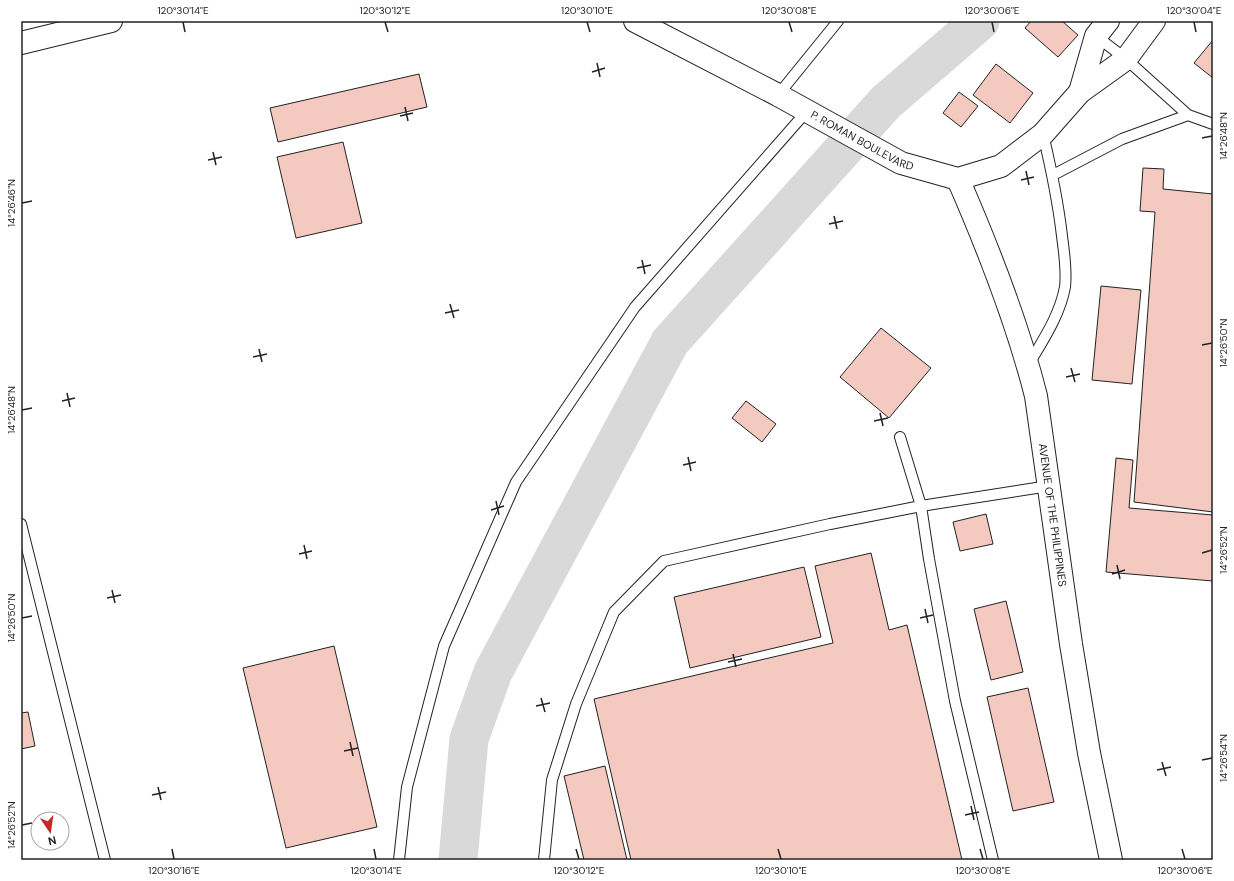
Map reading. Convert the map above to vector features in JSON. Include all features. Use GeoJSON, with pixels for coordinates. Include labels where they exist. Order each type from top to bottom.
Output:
{"type":"FeatureCollection","features":[{"type":"Feature","properties":{"kind":"main road"},"geometry":{"type":"LineString","coordinates":[[21,43],[111,21]]}},
{"type":"Feature","properties":{"kind":"main road","name":"P. ROMAN BOULEVARD"},"geometry":{"type":"LineString","coordinates":[[635,21],[778,95],[901,163],[958,179]]}},
{"type":"Feature","properties":{"kind":"main road"},"geometry":{"type":"LineString","coordinates":[[958,179],[1001,166],[1043,134],[1080,92],[1126,59],[1154,21]]}},
{"type":"Feature","properties":{"kind":"main road"},"geometry":{"type":"LineString","coordinates":[[1080,92],[1102,28]]}},
{"type":"Feature","properties":{"kind":"main road","name":"AVENUE OF THE PHILIPPINES"},"geometry":{"type":"LineString","coordinates":[[958,179],[987,245],[1007,299],[1036,396],[1058,555],[1084,722],[1111,860]]}},
{"type":"Feature","properties":{"kind":"lane"},"geometry":{"type":"LineString","coordinates":[[778,95],[838,21]]}},
{"type":"Feature","properties":{"kind":"lane"},"geometry":{"type":"LineString","coordinates":[[1102,28],[1126,59],[1188,115],[1213,124]]}},
{"type":"Feature","properties":{"kind":"lane"},"geometry":{"type":"LineString","coordinates":[[399,860],[407,787],[444,646],[516,482],[635,307],[807,111]]}},
{"type":"Feature","properties":{"kind":"lane"},"geometry":{"type":"LineString","coordinates":[[1053,175],[1122,139],[1188,115]]}},
{"type":"Feature","properties":{"kind":"lane"},"geometry":{"type":"LineString","coordinates":[[1028,366],[1055,318],[1065,287],[1065,258],[1053,175],[1043,134]]}},
{"type":"Feature","properties":{"kind":"lane"},"geometry":{"type":"LineString","coordinates":[[900,437],[921,506],[929,560],[955,700],[993,860]]}},
{"type":"Feature","properties":{"kind":"lane"},"geometry":{"type":"LineString","coordinates":[[544,860],[552,780],[576,704],[614,612],[664,561],[921,506],[1049,486]]}},
{"type":"Feature","properties":{"kind":"lane"},"geometry":{"type":"LineString","coordinates":[[21,524],[105,860]]}},
{"type":"Feature","properties":{"kind":"building"},"geometry":{"type":"Polygon","coordinates":[[[1031,21],[1062,21],[1078,35],[1058,57],[1025,28],[1031,21]]]}},
{"type":"Feature","properties":{"kind":"building"},"geometry":{"type":"Polygon","coordinates":[[[1213,40],[1213,78],[1194,63],[1213,40]]]}},
{"type":"Feature","properties":{"kind":"building"},"geometry":{"type":"Polygon","coordinates":[[[996,64],[1033,93],[1010,123],[973,95],[996,64]]]}},
{"type":"Feature","properties":{"kind":"building"},"geometry":{"type":"Polygon","coordinates":[[[419,74],[427,107],[278,142],[270,108],[419,74]]]}},
{"type":"Feature","properties":{"kind":"building"},"geometry":{"type":"Polygon","coordinates":[[[959,92],[978,106],[961,127],[943,113],[959,92]]]}},
{"type":"Feature","properties":{"kind":"building"},"geometry":{"type":"Polygon","coordinates":[[[343,142],[362,223],[296,238],[277,157],[343,142]]]}},
{"type":"Feature","properties":{"kind":"building"},"geometry":{"type":"Polygon","coordinates":[[[1143,168],[1164,169],[1163,189],[1213,194],[1213,512],[1134,502],[1155,212],[1140,211],[1143,168]]]}},
{"type":"Feature","properties":{"kind":"building"},"geometry":{"type":"Polygon","coordinates":[[[1101,286],[1141,290],[1132,384],[1092,380],[1101,286]]]}},
{"type":"Feature","properties":{"kind":"building"},"geometry":{"type":"Polygon","coordinates":[[[881,328],[931,368],[889,418],[840,377],[881,328]]]}},
{"type":"Feature","properties":{"kind":"building"},"geometry":{"type":"Polygon","coordinates":[[[746,401],[776,424],[762,442],[732,418],[746,401]]]}},
{"type":"Feature","properties":{"kind":"building"},"geometry":{"type":"Polygon","coordinates":[[[1116,458],[1133,460],[1129,508],[1213,515],[1213,581],[1106,572],[1116,458]]]}},
{"type":"Feature","properties":{"kind":"building"},"geometry":{"type":"Polygon","coordinates":[[[986,514],[993,544],[960,551],[953,522],[986,514]]]}},
{"type":"Feature","properties":{"kind":"building"},"geometry":{"type":"Polygon","coordinates":[[[871,553],[889,630],[907,625],[962,860],[631,860],[594,699],[833,643],[815,566],[871,553]]]}},
{"type":"Feature","properties":{"kind":"building"},"geometry":{"type":"Polygon","coordinates":[[[804,567],[821,637],[690,668],[674,597],[804,567]]]}},
{"type":"Feature","properties":{"kind":"building"},"geometry":{"type":"Polygon","coordinates":[[[1006,601],[1023,672],[991,680],[974,609],[1006,601]]]}},
{"type":"Feature","properties":{"kind":"building"},"geometry":{"type":"Polygon","coordinates":[[[334,646],[377,827],[286,848],[243,668],[334,646]]]}},
{"type":"Feature","properties":{"kind":"building"},"geometry":{"type":"Polygon","coordinates":[[[1028,688],[1054,802],[1013,811],[987,697],[1028,688]]]}},
{"type":"Feature","properties":{"kind":"building"},"geometry":{"type":"Polygon","coordinates":[[[28,712],[35,746],[21,749],[21,713],[28,712]]]}},
{"type":"Feature","properties":{"kind":"building"},"geometry":{"type":"Polygon","coordinates":[[[605,766],[627,860],[584,860],[564,776],[605,766]]]}},
{"type":"Feature","properties":{"kind":"waterway"},"geometry":{"type":"LineString","coordinates":[[458,860],[469,739],[493,672],[670,342],[886,102],[980,21]]}}]}
